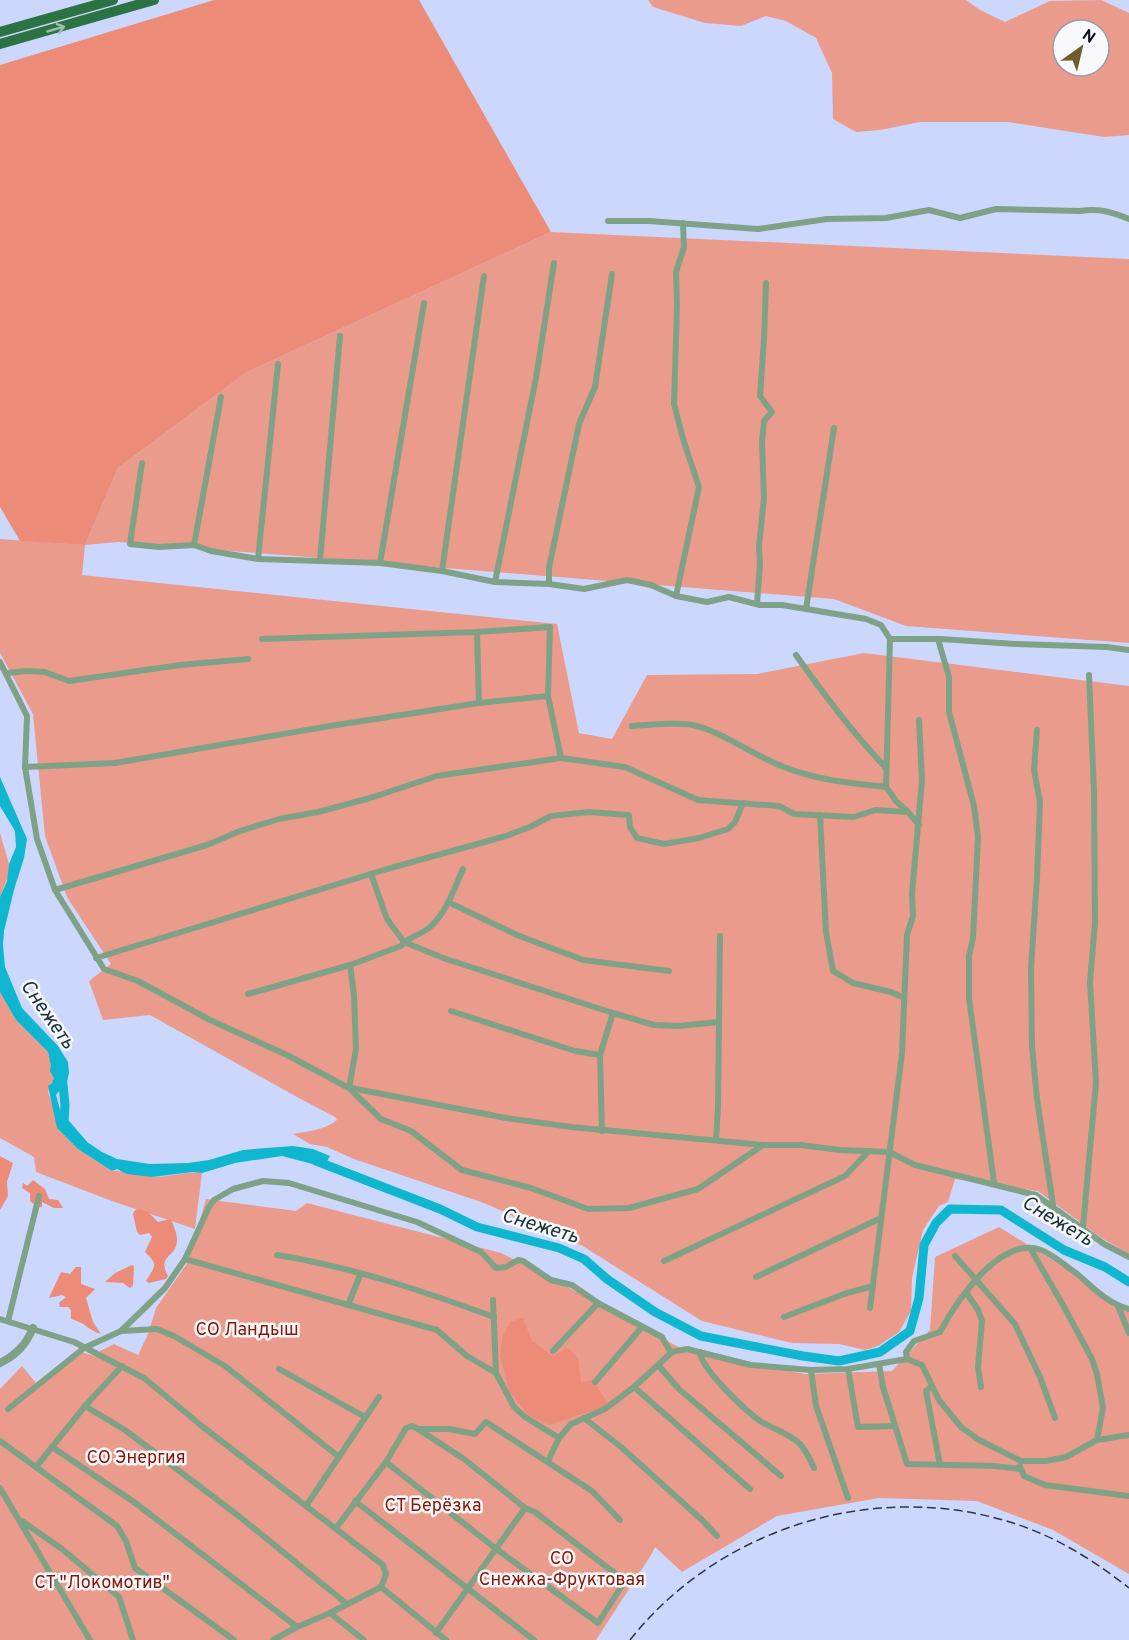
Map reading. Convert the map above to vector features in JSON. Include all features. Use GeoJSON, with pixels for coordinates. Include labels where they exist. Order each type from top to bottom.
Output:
{"type":"FeatureCollection","features":[{"type":"Feature","properties":{"kind":"main road"},"geometry":{"type":"LineString","coordinates":[[0,32],[112,0]]}},
{"type":"Feature","properties":{"kind":"main road"},"geometry":{"type":"LineString","coordinates":[[0,44],[154,0]]}},
{"type":"Feature","properties":{"kind":"street"},"geometry":{"type":"LineString","coordinates":[[608,220],[759,229],[827,219],[886,218],[929,210],[960,218],[996,208],[1080,211],[1092,209],[1111,211],[1129,219]]}},
{"type":"Feature","properties":{"kind":"street"},"geometry":{"type":"LineString","coordinates":[[676,596],[699,487],[682,439],[674,404],[676,272],[684,247],[683,223]]}},
{"type":"Feature","properties":{"kind":"street"},"geometry":{"type":"LineString","coordinates":[[495,582],[536,378],[554,263]]}},
{"type":"Feature","properties":{"kind":"street"},"geometry":{"type":"LineString","coordinates":[[549,584],[549,568],[579,424],[595,387],[612,274]]}},
{"type":"Feature","properties":{"kind":"street"},"geometry":{"type":"LineString","coordinates":[[442,571],[484,276]]}},
{"type":"Feature","properties":{"kind":"street"},"geometry":{"type":"LineString","coordinates":[[757,604],[759,546],[764,498],[762,442],[764,421],[772,412],[760,396],[766,283]]}},
{"type":"Feature","properties":{"kind":"street"},"geometry":{"type":"LineString","coordinates":[[380,563],[424,303]]}},
{"type":"Feature","properties":{"kind":"street"},"geometry":{"type":"LineString","coordinates":[[320,560],[340,336]]}},
{"type":"Feature","properties":{"kind":"street"},"geometry":{"type":"LineString","coordinates":[[258,558],[278,364]]}},
{"type":"Feature","properties":{"kind":"street"},"geometry":{"type":"LineString","coordinates":[[194,545],[221,397]]}},
{"type":"Feature","properties":{"kind":"street"},"geometry":{"type":"LineString","coordinates":[[806,609],[834,428]]}},
{"type":"Feature","properties":{"kind":"street"},"geometry":{"type":"LineString","coordinates":[[142,463],[130,544],[159,547],[194,545],[211,551],[258,558],[380,563],[442,571],[495,582],[549,584],[584,590],[627,580],[651,585],[676,596],[707,602],[729,597],[757,604],[782,605],[866,619],[881,625],[890,639],[886,787],[919,825]]}},
{"type":"Feature","properties":{"kind":"street"},"geometry":{"type":"LineString","coordinates":[[262,639],[477,632],[550,627],[548,696],[561,758]]}},
{"type":"Feature","properties":{"kind":"street"},"geometry":{"type":"LineString","coordinates":[[477,632],[478,703]]}},
{"type":"Feature","properties":{"kind":"street"},"geometry":{"type":"LineString","coordinates":[[890,639],[938,639],[1129,650]]}},
{"type":"Feature","properties":{"kind":"street"},"geometry":{"type":"LineString","coordinates":[[938,639],[949,677],[949,712],[974,806],[978,837],[973,938],[969,956],[969,998],[994,1183]]}},
{"type":"Feature","properties":{"kind":"street"},"geometry":{"type":"LineString","coordinates":[[796,655],[826,698],[886,768]]}},
{"type":"Feature","properties":{"kind":"street"},"geometry":{"type":"LineString","coordinates":[[7,673],[45,672],[69,681],[180,665],[248,659]]}},
{"type":"Feature","properties":{"kind":"street"},"geometry":{"type":"LineString","coordinates":[[0,663],[27,716],[25,768],[37,839],[55,890],[104,969],[138,981],[210,1020],[287,1055],[349,1088],[381,1119],[411,1131],[462,1170],[516,1186],[531,1188],[588,1209],[628,1208],[698,1189],[763,1144]]}},
{"type":"Feature","properties":{"kind":"street"},"geometry":{"type":"LineString","coordinates":[[1083,1227],[1096,1083],[1090,982],[1095,922],[1094,791],[1089,675]]}},
{"type":"Feature","properties":{"kind":"street"},"geometry":{"type":"LineString","coordinates":[[25,768],[115,763],[478,703],[548,696]]}},
{"type":"Feature","properties":{"kind":"street"},"geometry":{"type":"LineString","coordinates":[[870,1308],[902,1053],[908,935],[913,916],[912,894],[922,780],[919,720]]}},
{"type":"Feature","properties":{"kind":"street"},"geometry":{"type":"LineString","coordinates":[[632,726],[691,725],[705,729],[803,775],[831,782],[886,787]]}},
{"type":"Feature","properties":{"kind":"street"},"geometry":{"type":"LineString","coordinates":[[1037,730],[1034,770],[1040,802],[1031,968],[1032,1046],[1037,1099],[1053,1205]]}},
{"type":"Feature","properties":{"kind":"street"},"geometry":{"type":"LineString","coordinates":[[55,890],[207,845],[260,825],[370,798],[437,776],[561,758],[625,767],[698,800],[779,806],[794,814],[854,817],[875,810],[908,812]]}},
{"type":"Feature","properties":{"kind":"street"},"geometry":{"type":"LineString","coordinates":[[96,958],[371,874],[506,836],[551,816],[589,812],[629,815],[630,827],[637,838],[664,843],[699,838],[728,828],[735,822],[743,803]]}},
{"type":"Feature","properties":{"kind":"street"},"geometry":{"type":"LineString","coordinates":[[820,815],[826,932],[833,971],[853,983],[891,992],[904,998]]}},
{"type":"Feature","properties":{"kind":"street"},"geometry":{"type":"LineString","coordinates":[[248,994],[350,965],[401,946],[430,927],[448,902],[463,869]]}},
{"type":"Feature","properties":{"kind":"street"},"geometry":{"type":"LineString","coordinates":[[371,874],[387,919],[404,942],[446,959],[654,1024],[679,1026],[719,1022]]}},
{"type":"Feature","properties":{"kind":"street"},"geometry":{"type":"LineString","coordinates":[[448,902],[517,934],[583,960],[669,971]]}},
{"type":"Feature","properties":{"kind":"street"},"geometry":{"type":"LineString","coordinates":[[716,1140],[720,936]]}},
{"type":"Feature","properties":{"kind":"street"},"geometry":{"type":"LineString","coordinates":[[349,1088],[356,1049],[354,995],[350,965]]}},
{"type":"Feature","properties":{"kind":"street"},"geometry":{"type":"LineString","coordinates":[[451,1011],[575,1051],[600,1055]]}},
{"type":"Feature","properties":{"kind":"street"},"geometry":{"type":"LineString","coordinates":[[602,1131],[600,1055],[614,1013]]}},
{"type":"Feature","properties":{"kind":"street"},"geometry":{"type":"LineString","coordinates":[[349,1088],[506,1118],[602,1131],[889,1152],[915,1165],[1036,1194],[1104,1244],[1129,1257]]}},
{"type":"Feature","properties":{"kind":"street"},"geometry":{"type":"LineString","coordinates":[[664,1261],[845,1176],[869,1151]]}},
{"type":"Feature","properties":{"kind":"street"},"geometry":{"type":"LineString","coordinates":[[8,1409],[84,1348],[120,1331],[165,1288],[185,1259],[214,1200],[233,1189],[263,1181],[289,1182],[417,1222],[481,1252],[496,1268],[506,1267],[518,1260],[523,1261],[550,1280],[572,1285],[598,1303],[662,1337],[671,1353]]}},
{"type":"Feature","properties":{"kind":"street"},"geometry":{"type":"LineString","coordinates":[[8,1321],[39,1196]]}},
{"type":"Feature","properties":{"kind":"street"},"geometry":{"type":"LineString","coordinates":[[756,1277],[881,1218]]}},
{"type":"Feature","properties":{"kind":"street"},"geometry":{"type":"LineString","coordinates":[[1030,1248],[1063,1305],[1097,1374],[1103,1408],[1097,1440]]}},
{"type":"Feature","properties":{"kind":"street"},"geometry":{"type":"LineString","coordinates":[[907,1359],[906,1352],[914,1341],[940,1332],[976,1279],[1000,1258],[1018,1250],[1030,1248],[1042,1250],[1118,1306],[1129,1309]]}},
{"type":"Feature","properties":{"kind":"street"},"geometry":{"type":"LineString","coordinates":[[277,1255],[361,1273],[422,1290],[494,1317]]}},
{"type":"Feature","properties":{"kind":"street"},"geometry":{"type":"LineString","coordinates":[[955,1256],[1015,1324],[1040,1377],[1055,1418]]}},
{"type":"Feature","properties":{"kind":"street"},"geometry":{"type":"LineString","coordinates":[[185,1259],[437,1330],[467,1356],[496,1374]]}},
{"type":"Feature","properties":{"kind":"street"},"geometry":{"type":"LineString","coordinates":[[348,1305],[361,1273]]}},
{"type":"Feature","properties":{"kind":"street"},"geometry":{"type":"LineString","coordinates":[[783,1317],[844,1294],[873,1286]]}},
{"type":"Feature","properties":{"kind":"street"},"geometry":{"type":"LineString","coordinates":[[966,1292],[978,1310],[982,1321],[978,1367],[981,1387]]}},
{"type":"Feature","properties":{"kind":"street"},"geometry":{"type":"LineString","coordinates":[[493,1300],[496,1374],[505,1394],[525,1417],[560,1438]]}},
{"type":"Feature","properties":{"kind":"street"},"geometry":{"type":"LineString","coordinates":[[553,1351],[598,1303]]}},
{"type":"Feature","properties":{"kind":"street"},"geometry":{"type":"LineString","coordinates":[[1118,1306],[1129,1333]]}},
{"type":"Feature","properties":{"kind":"street"},"geometry":{"type":"LineString","coordinates":[[0,1319],[33,1328],[84,1348],[144,1378],[383,1565],[386,1574],[381,1587],[273,1640]]}},
{"type":"Feature","properties":{"kind":"street"},"geometry":{"type":"LineString","coordinates":[[595,1382],[642,1327]]}},
{"type":"Feature","properties":{"kind":"street"},"geometry":{"type":"LineString","coordinates":[[0,1363],[12,1357],[23,1346],[33,1328]]}},
{"type":"Feature","properties":{"kind":"street"},"geometry":{"type":"LineString","coordinates":[[120,1331],[157,1329],[174,1336],[225,1366],[339,1457]]}},
{"type":"Feature","properties":{"kind":"street"},"geometry":{"type":"LineString","coordinates":[[548,1461],[560,1438],[571,1424],[605,1409],[634,1387],[671,1353],[687,1349],[751,1365],[811,1370],[848,1369],[907,1359],[922,1365],[932,1386],[960,1428],[1021,1465],[1024,1476],[1044,1485],[1129,1496]]}},
{"type":"Feature","properties":{"kind":"street"},"geometry":{"type":"LineString","coordinates":[[700,1352],[708,1368],[734,1398],[755,1418],[800,1444],[814,1468]]}},
{"type":"Feature","properties":{"kind":"street"},"geometry":{"type":"LineString","coordinates":[[879,1364],[907,1464],[1021,1465],[1065,1457],[1097,1440],[1129,1436]]}},
{"type":"Feature","properties":{"kind":"street"},"geometry":{"type":"LineString","coordinates":[[658,1365],[679,1389],[781,1476]]}},
{"type":"Feature","properties":{"kind":"street"},"geometry":{"type":"LineString","coordinates":[[36,1467],[85,1406],[122,1366]]}},
{"type":"Feature","properties":{"kind":"street"},"geometry":{"type":"LineString","coordinates":[[279,1369],[365,1417]]}},
{"type":"Feature","properties":{"kind":"street"},"geometry":{"type":"LineString","coordinates":[[848,1369],[858,1427],[895,1426]]}},
{"type":"Feature","properties":{"kind":"street"},"geometry":{"type":"LineString","coordinates":[[811,1370],[816,1406],[848,1498]]}},
{"type":"Feature","properties":{"kind":"street"},"geometry":{"type":"LineString","coordinates":[[932,1386],[926,1391],[940,1465]]}},
{"type":"Feature","properties":{"kind":"street"},"geometry":{"type":"LineString","coordinates":[[634,1387],[750,1489]]}},
{"type":"Feature","properties":{"kind":"street"},"geometry":{"type":"LineString","coordinates":[[306,1506],[379,1397]]}},
{"type":"Feature","properties":{"kind":"street"},"geometry":{"type":"LineString","coordinates":[[85,1406],[125,1430],[240,1517],[347,1604]]}},
{"type":"Feature","properties":{"kind":"street"},"geometry":{"type":"LineString","coordinates":[[584,1418],[621,1447],[717,1536]]}},
{"type":"Feature","properties":{"kind":"street"},"geometry":{"type":"LineString","coordinates":[[418,1429],[431,1428],[475,1434],[486,1422],[592,1491],[620,1520]]}},
{"type":"Feature","properties":{"kind":"street"},"geometry":{"type":"LineString","coordinates":[[336,1528],[386,1462],[406,1428],[412,1426],[464,1460],[525,1508],[535,1512],[626,1581],[598,1623],[495,1548],[386,1462]]}},
{"type":"Feature","properties":{"kind":"street"},"geometry":{"type":"LineString","coordinates":[[0,1441],[117,1526],[126,1541],[135,1568],[234,1640]]}},
{"type":"Feature","properties":{"kind":"street"},"geometry":{"type":"LineString","coordinates":[[52,1447],[134,1502],[297,1627]]}},
{"type":"Feature","properties":{"kind":"street"},"geometry":{"type":"LineString","coordinates":[[0,1488],[90,1640]]}},
{"type":"Feature","properties":{"kind":"street"},"geometry":{"type":"LineString","coordinates":[[355,1502],[534,1640]]}},
{"type":"Feature","properties":{"kind":"street"},"geometry":{"type":"LineString","coordinates":[[436,1633],[525,1508]]}},
{"type":"Feature","properties":{"kind":"street"},"geometry":{"type":"LineString","coordinates":[[19,1519],[62,1549],[118,1597],[133,1640]]}},
{"type":"Feature","properties":{"kind":"street"},"geometry":{"type":"LineString","coordinates":[[381,1587],[446,1640]]}},
{"type":"Feature","properties":{"kind":"street"},"geometry":{"type":"LineString","coordinates":[[330,1613],[364,1640]]}},
{"type":"Feature","properties":{"kind":"green space"},"geometry":{"type":"Polygon","coordinates":[[[648,0],[966,0],[980,10],[1005,22],[1050,1],[1101,0],[1129,13],[1129,135],[1104,137],[1008,122],[920,122],[856,132],[833,119],[832,73],[816,38],[786,21],[766,16],[741,26],[705,23],[653,7],[648,0]]]}},
{"type":"Feature","properties":{"kind":"green space"},"geometry":{"type":"Polygon","coordinates":[[[551,232],[1129,259],[1129,643],[906,626],[834,599],[118,542],[85,545],[118,468],[247,372],[551,232]]]}},
{"type":"Feature","properties":{"kind":"green space"},"geometry":{"type":"Polygon","coordinates":[[[0,539],[85,545],[82,575],[557,624],[579,733],[612,739],[647,675],[757,674],[864,653],[1129,686],[1129,1254],[1100,1237],[1038,1191],[955,1179],[948,1202],[939,1206],[923,1230],[912,1278],[911,1311],[899,1332],[878,1346],[865,1350],[839,1344],[792,1343],[702,1321],[581,1245],[539,1232],[511,1215],[484,1203],[354,1159],[327,1147],[310,1144],[293,1134],[327,1126],[337,1120],[335,1117],[150,1015],[103,1020],[89,981],[111,964],[67,897],[45,836],[33,714],[0,653],[0,539]]]}},
{"type":"Feature","properties":{"kind":"green space"},"geometry":{"type":"Polygon","coordinates":[[[0,833],[9,864],[8,876],[0,897],[0,833]]]}},
{"type":"Feature","properties":{"kind":"green space"},"geometry":{"type":"Polygon","coordinates":[[[0,992],[16,1020],[48,1052],[54,1078],[48,1092],[55,1111],[57,1128],[78,1149],[112,1171],[154,1177],[202,1173],[195,1229],[36,1172],[34,1157],[0,1138],[0,992]]]}},
{"type":"Feature","properties":{"kind":"green space"},"geometry":{"type":"Polygon","coordinates":[[[206,1199],[296,1211],[307,1203],[501,1253],[684,1350],[805,1374],[892,1371],[930,1330],[935,1257],[999,1227],[1090,1283],[1129,1311],[1129,1574],[1053,1530],[977,1501],[879,1498],[777,1516],[682,1572],[655,1547],[596,1640],[0,1640],[0,1389],[22,1366],[36,1383],[81,1352],[98,1357],[100,1351],[114,1344],[138,1355],[148,1334],[156,1308],[188,1262],[206,1199]]]}},
{"type":"Feature","properties":{"kind":"shaded area"},"geometry":{"type":"Polygon","coordinates":[[[214,0],[419,0],[551,232],[247,372],[118,468],[85,545],[20,541],[0,507],[0,65],[214,0]]]}},
{"type":"Feature","properties":{"kind":"shaded area"},"geometry":{"type":"Polygon","coordinates":[[[0,1156],[13,1163],[7,1182],[8,1196],[0,1210],[0,1156]]]}},
{"type":"Feature","properties":{"kind":"shaded area"},"geometry":{"type":"Polygon","coordinates":[[[33,1180],[45,1189],[49,1199],[58,1200],[63,1208],[54,1208],[42,1202],[42,1207],[37,1207],[30,1201],[30,1193],[22,1188],[23,1183],[27,1186],[33,1180]]]}},
{"type":"Feature","properties":{"kind":"shaded area"},"geometry":{"type":"Polygon","coordinates":[[[139,1209],[148,1212],[158,1222],[171,1219],[177,1242],[176,1247],[165,1260],[168,1276],[166,1279],[149,1283],[146,1281],[154,1266],[145,1252],[152,1237],[149,1233],[140,1235],[137,1232],[133,1214],[139,1209]]]}},
{"type":"Feature","properties":{"kind":"shaded area"},"geometry":{"type":"Polygon","coordinates":[[[134,1266],[133,1285],[130,1288],[123,1283],[105,1282],[115,1273],[134,1266]]]}},
{"type":"Feature","properties":{"kind":"shaded area"},"geometry":{"type":"Polygon","coordinates":[[[76,1267],[81,1267],[81,1284],[95,1289],[86,1298],[93,1322],[101,1334],[71,1319],[71,1310],[68,1307],[60,1307],[59,1303],[66,1297],[62,1295],[49,1298],[61,1272],[70,1274],[76,1267]]]}},
{"type":"Feature","properties":{"kind":"shaded area"},"geometry":{"type":"Polygon","coordinates":[[[523,1318],[532,1341],[553,1356],[568,1348],[578,1358],[581,1382],[593,1380],[609,1405],[549,1425],[528,1415],[509,1391],[500,1356],[503,1335],[510,1322],[523,1318]]]}},
{"type":"Feature","properties":{"kind":"water"},"geometry":{"type":"Polygon","coordinates":[[[0,777],[27,839],[4,931],[5,967],[22,1008],[58,1046],[68,1062],[67,1082],[56,1095],[62,1117],[72,1132],[117,1159],[150,1164],[188,1163],[209,1160],[243,1150],[293,1146],[313,1149],[330,1156],[324,1167],[282,1156],[235,1163],[202,1173],[152,1177],[127,1174],[117,1169],[112,1171],[78,1149],[57,1128],[48,1086],[54,1078],[50,1071],[48,1052],[16,1020],[0,992],[0,897],[16,847],[15,831],[0,806],[0,777]]]}},
{"type":"Feature","properties":{"kind":"waterway","name":"Снежеть"},"geometry":{"type":"LineString","coordinates":[[62,1075],[64,1122],[83,1144]]}},
{"type":"Feature","properties":{"kind":"waterway","name":"Снежеть"},"geometry":{"type":"LineString","coordinates":[[316,1161],[440,1209],[477,1227],[559,1248],[584,1259],[607,1279],[655,1312],[701,1336],[803,1356],[839,1361],[880,1352],[910,1331],[919,1298],[924,1245],[936,1223],[950,1209],[1001,1210],[1064,1250],[1105,1267],[1129,1282]]}},
{"type":"Feature","properties":{"kind":"railway"},"geometry":{"type":"LineString","coordinates":[[630,1640],[667,1600],[710,1567],[757,1541],[807,1522],[859,1510],[913,1507],[966,1512],[1019,1525],[1077,1552],[1129,1588]]}},
{"type":"Feature","properties":{"kind":"park label","name":"СО Ландыш"},"geometry":{"type":"Point","coordinates":[247,1330]}},
{"type":"Feature","properties":{"kind":"park label","name":"СО Энергия"},"geometry":{"type":"Point","coordinates":[136,1458]}},
{"type":"Feature","properties":{"kind":"park label","name":"СТ Берёзка"},"geometry":{"type":"Point","coordinates":[433,1506]}},
{"type":"Feature","properties":{"kind":"park label","name":"СО Снежка-Фруктовая"},"geometry":{"type":"Point","coordinates":[562,1569]}},
{"type":"Feature","properties":{"kind":"park label","name":"СТ \"Локомотив\""},"geometry":{"type":"Point","coordinates":[102,1583]}}]}
